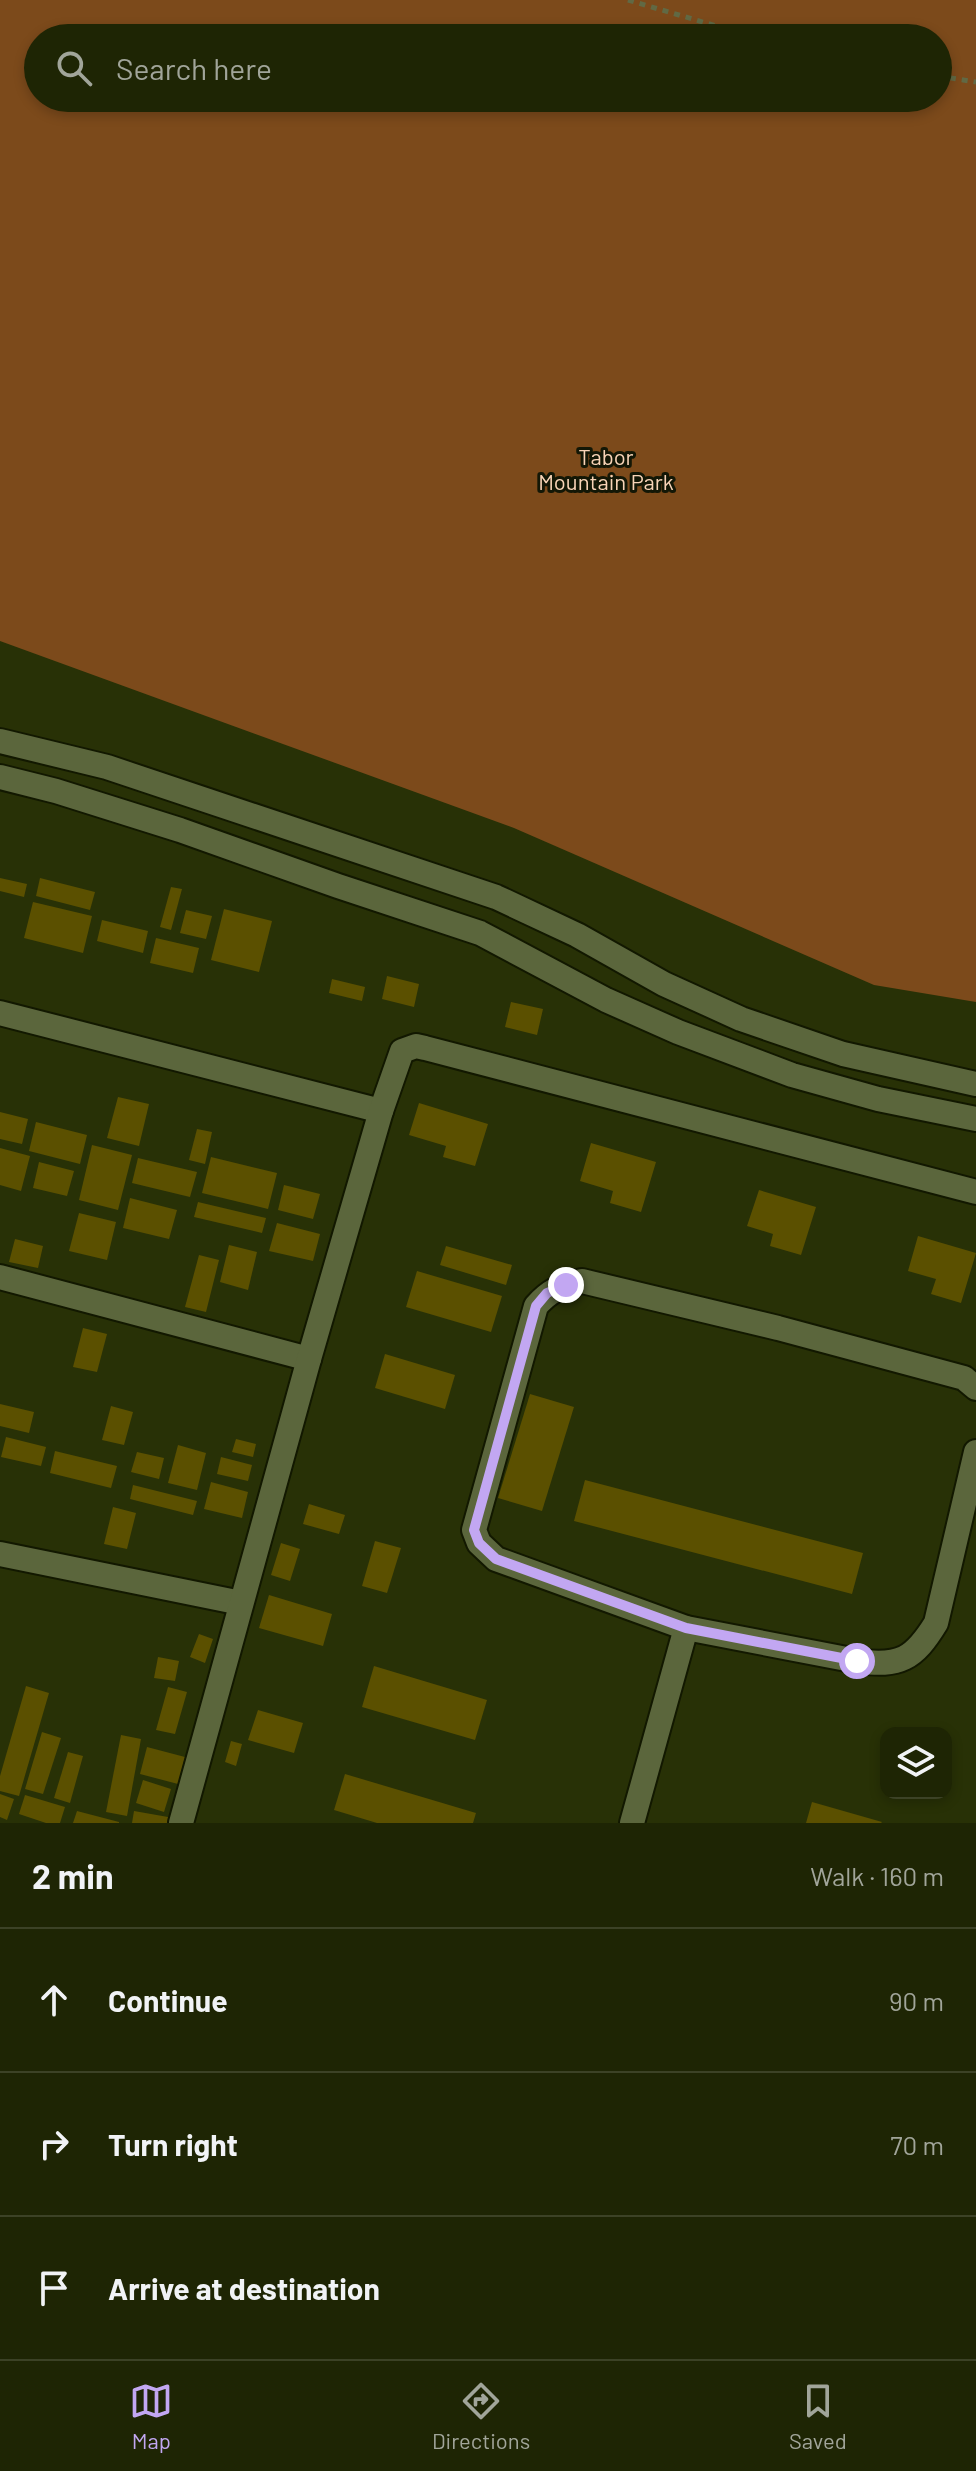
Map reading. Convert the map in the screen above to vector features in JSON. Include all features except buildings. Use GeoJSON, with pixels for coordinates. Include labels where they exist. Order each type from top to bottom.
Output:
{"type":"FeatureCollection","features":[{"type":"Feature","properties":{"kind":"street"},"geometry":{"type":"LineString","coordinates":[[0,741],[107,767],[496,897],[577,935],[664,984],[741,1019],[843,1054],[976,1084]]}},
{"type":"Feature","properties":{"kind":"street"},"geometry":{"type":"LineString","coordinates":[[0,777],[180,830],[480,933],[606,1000],[678,1032],[792,1075],[878,1099],[976,1119]]}},
{"type":"Feature","properties":{"kind":"street"},"geometry":{"type":"LineString","coordinates":[[0,1013],[381,1111]]}},
{"type":"Feature","properties":{"kind":"street"},"geometry":{"type":"LineString","coordinates":[[181,1823],[309,1359],[381,1111],[402,1051],[416,1046],[976,1192]]}},
{"type":"Feature","properties":{"kind":"street"},"geometry":{"type":"LineString","coordinates":[[0,1277],[309,1359]]}},
{"type":"Feature","properties":{"kind":"street"},"geometry":{"type":"LineString","coordinates":[[976,1388],[964,1378],[778,1328],[582,1281],[566,1285],[547,1293],[536,1306],[474,1530],[479,1543],[496,1559],[686,1628],[878,1664],[896,1662],[912,1655],[936,1623],[976,1452]]}},
{"type":"Feature","properties":{"kind":"street"},"geometry":{"type":"LineString","coordinates":[[0,1554],[241,1603]]}},
{"type":"Feature","properties":{"kind":"street"},"geometry":{"type":"LineString","coordinates":[[632,1823],[686,1628]]}},
{"type":"Feature","properties":{"kind":"path"},"geometry":{"type":"LineString","coordinates":[[628,0],[709,24]]}},
{"type":"Feature","properties":{"kind":"path"},"geometry":{"type":"LineString","coordinates":[[952,78],[976,82]]}},
{"type":"Feature","properties":{"kind":"green space","name":"Tabor Mountain Park"},"geometry":{"type":"Polygon","coordinates":[[[0,0],[976,0],[976,1002],[874,985],[514,828],[0,641],[0,0]]]}},
{"type":"Feature","properties":{"kind":"route"},"geometry":{"type":"LineString","coordinates":[[566,1285],[547,1293],[536,1306],[474,1530],[479,1543],[496,1559],[686,1628],[857,1661]]}}]}
